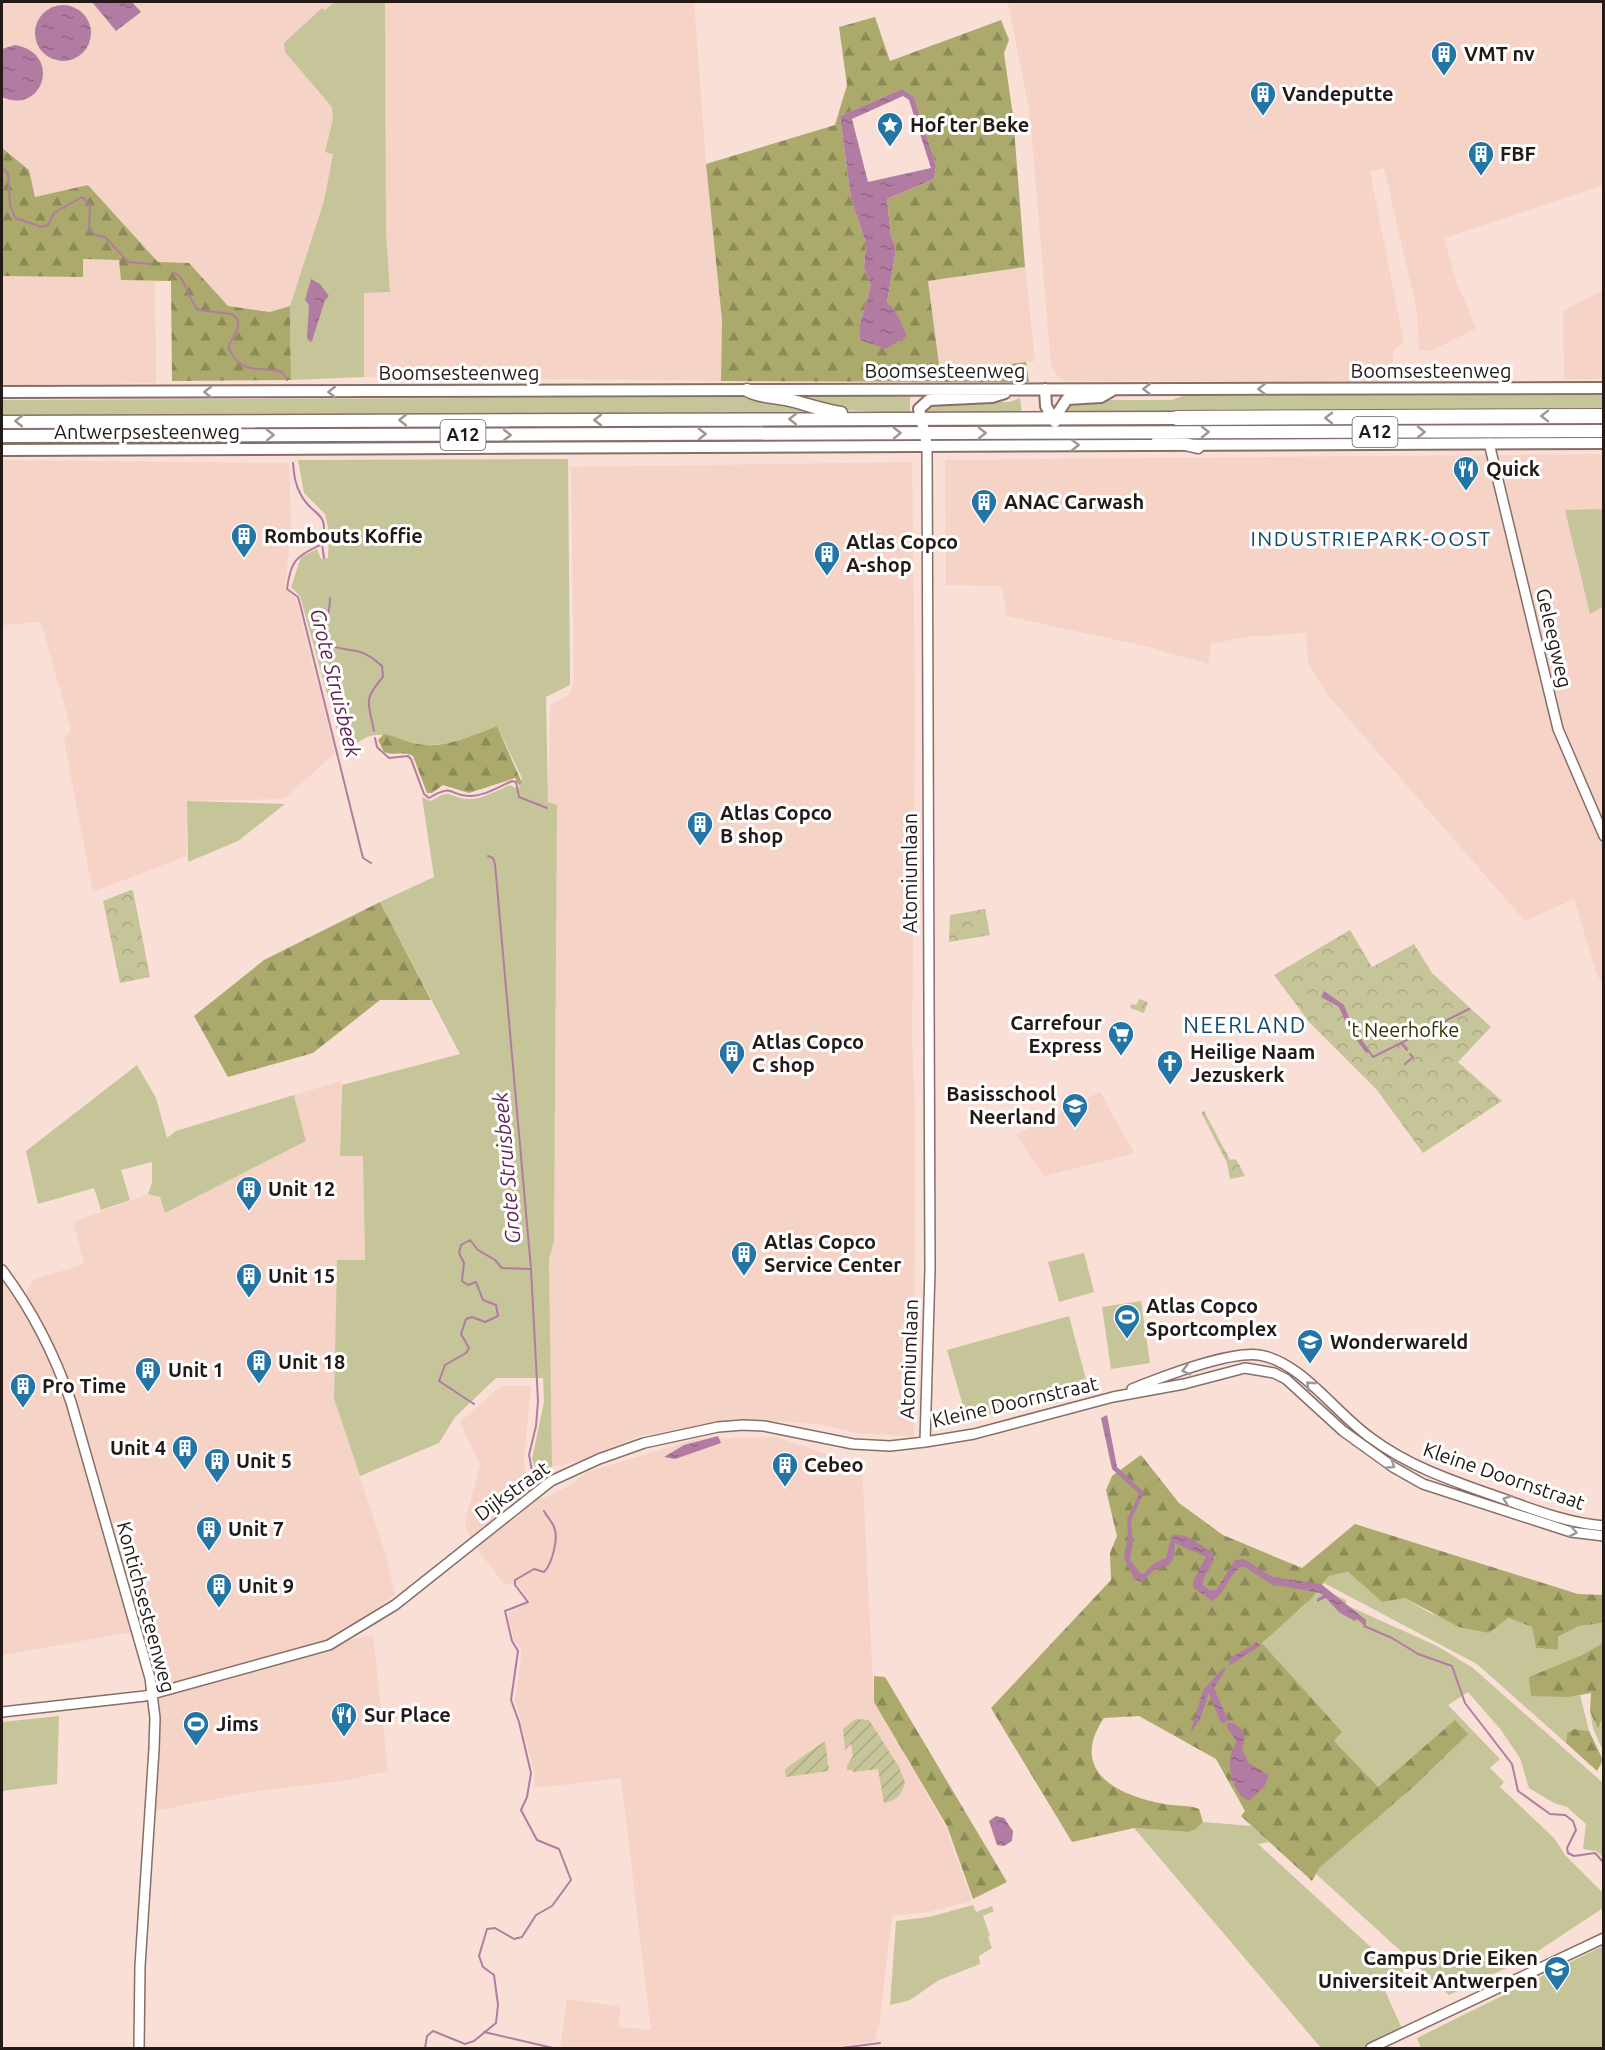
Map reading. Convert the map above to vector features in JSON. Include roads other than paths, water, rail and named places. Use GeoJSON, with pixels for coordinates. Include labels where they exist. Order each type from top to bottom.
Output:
{"type":"FeatureCollection","features":[{"type":"Feature","properties":{"kind":"highway"},"geometry":{"type":"LineString","coordinates":[[747,390],[757,395],[787,399],[817,410],[845,414],[852,419]]}},
{"type":"Feature","properties":{"kind":"highway","name":"A12"},"geometry":{"type":"LineString","coordinates":[[2,422],[1604,416]]}},
{"type":"Feature","properties":{"kind":"highway","name":"A12"},"geometry":{"type":"LineString","coordinates":[[2,436],[1604,431]]}},
{"type":"Feature","properties":{"kind":"highway"},"geometry":{"type":"LineString","coordinates":[[1146,433],[1160,439],[1198,447]]}},
{"type":"Feature","properties":{"kind":"main road","name":"Boomsesteenweg"},"geometry":{"type":"LineString","coordinates":[[288,392],[1604,388]]}},
{"type":"Feature","properties":{"kind":"main road"},"geometry":{"type":"LineString","coordinates":[[920,419],[921,406],[935,397],[992,397],[1017,389]]}},
{"type":"Feature","properties":{"kind":"main road"},"geometry":{"type":"LineString","coordinates":[[1045,389],[1046,406],[1063,433]]}},
{"type":"Feature","properties":{"kind":"main road"},"geometry":{"type":"LineString","coordinates":[[1054,419],[1067,399],[1101,397],[1115,389]]}},
{"type":"Feature","properties":{"kind":"main road","name":"Antwerpsesteenweg"},"geometry":{"type":"LineString","coordinates":[[2,392],[288,392]]}},
{"type":"Feature","properties":{"kind":"main road","name":"Atomiumlaan"},"geometry":{"type":"LineString","coordinates":[[920,419],[927,446]]}},
{"type":"Feature","properties":{"kind":"main road"},"geometry":{"type":"LineString","coordinates":[[927,446],[1017,444],[1198,447],[1245,444],[1604,443]]}},
{"type":"Feature","properties":{"kind":"main road","name":"Antwerpsesteenweg"},"geometry":{"type":"LineString","coordinates":[[2,450],[927,446]]}},
{"type":"Feature","properties":{"kind":"street","name":"Geleegweg"},"geometry":{"type":"LineString","coordinates":[[1488,443],[1558,729],[1604,836]]}},
{"type":"Feature","properties":{"kind":"street","name":"Atomiumlaan"},"geometry":{"type":"LineString","coordinates":[[925,1442],[930,1269],[927,446]]}},
{"type":"Feature","properties":{"kind":"street","name":"Kontichsesteenweg"},"geometry":{"type":"LineString","coordinates":[[2,1270],[38,1322],[63,1381],[138,1631],[153,1694],[154,1749],[140,1966],[139,2049]]}},
{"type":"Feature","properties":{"kind":"street","name":"Kleine Doornstraat"},"geometry":{"type":"LineString","coordinates":[[1113,1397],[1173,1373],[1243,1355],[1259,1355],[1290,1366],[1353,1425],[1396,1456],[1421,1469],[1531,1509],[1604,1526]]}},
{"type":"Feature","properties":{"kind":"street","name":"Kleine Doornstraat"},"geometry":{"type":"LineString","coordinates":[[925,1442],[974,1434],[1113,1397],[1184,1384],[1245,1368],[1286,1379],[1343,1431],[1393,1467],[1424,1484],[1571,1532],[1604,1536]]}},
{"type":"Feature","properties":{"kind":"street","name":"Dijkstraat"},"geometry":{"type":"LineString","coordinates":[[2,1712],[128,1699],[153,1694],[329,1645],[395,1605],[551,1481],[630,1448],[718,1427],[743,1425],[764,1426],[853,1444],[890,1446],[925,1442]]}},
{"type":"Feature","properties":{"kind":"street"},"geometry":{"type":"LineString","coordinates":[[1371,2049],[1604,1938]]}},
{"type":"Feature","properties":{"kind":"water"},"geometry":{"type":"Polygon","coordinates":[[[92,2],[132,2],[141,12],[116,31],[92,2]]]}},
{"type":"Feature","properties":{"kind":"water"},"geometry":{"type":"Polygon","coordinates":[[[63,5],[74,7],[83,13],[89,22],[91,33],[89,44],[83,53],[74,59],[63,61],[52,59],[43,53],[37,44],[35,33],[37,22],[43,13],[52,7],[63,5]]]}},
{"type":"Feature","properties":{"kind":"water"},"geometry":{"type":"Polygon","coordinates":[[[15,45],[30,50],[39,59],[43,70],[42,81],[37,91],[28,98],[16,101],[2,97],[2,49],[15,45]]]}},
{"type":"Feature","properties":{"kind":"water"},"geometry":{"type":"Polygon","coordinates":[[[902,89],[914,97],[936,165],[934,179],[887,199],[891,236],[896,249],[887,303],[896,312],[907,336],[886,349],[860,340],[860,324],[871,285],[864,268],[866,243],[851,199],[840,116],[902,89]],[[903,96],[852,119],[868,182],[931,168],[909,100],[903,96]]]}},
{"type":"Feature","properties":{"kind":"water"},"geometry":{"type":"Polygon","coordinates":[[[311,279],[320,284],[329,296],[325,300],[310,342],[307,338],[309,305],[305,300],[311,279]]]}},
{"type":"Feature","properties":{"kind":"water"},"geometry":{"type":"Polygon","coordinates":[[[1324,991],[1344,1005],[1353,1028],[1370,1051],[1366,1053],[1348,1028],[1339,1007],[1321,997],[1324,991]]]}},
{"type":"Feature","properties":{"kind":"water"},"geometry":{"type":"Polygon","coordinates":[[[1107,1415],[1117,1467],[1144,1492],[1131,1521],[1133,1541],[1130,1560],[1140,1573],[1143,1574],[1154,1563],[1166,1558],[1171,1536],[1182,1535],[1213,1552],[1213,1561],[1203,1581],[1203,1585],[1210,1590],[1216,1590],[1235,1560],[1244,1559],[1273,1577],[1321,1584],[1366,1620],[1366,1627],[1357,1619],[1355,1621],[1340,1613],[1326,1598],[1317,1602],[1317,1599],[1323,1595],[1320,1593],[1271,1584],[1243,1566],[1234,1573],[1221,1594],[1212,1601],[1193,1587],[1193,1581],[1206,1557],[1175,1542],[1174,1557],[1169,1565],[1154,1570],[1142,1582],[1134,1579],[1124,1558],[1128,1535],[1127,1519],[1139,1494],[1112,1469],[1101,1418],[1107,1415]]]}},
{"type":"Feature","properties":{"kind":"water"},"geometry":{"type":"Polygon","coordinates":[[[718,1436],[721,1443],[675,1459],[664,1457],[684,1445],[718,1436]]]}},
{"type":"Feature","properties":{"kind":"water"},"geometry":{"type":"Polygon","coordinates":[[[1257,1642],[1260,1646],[1229,1666],[1230,1658],[1257,1642]]]}},
{"type":"Feature","properties":{"kind":"water"},"geometry":{"type":"Polygon","coordinates":[[[1224,1667],[1226,1669],[1214,1688],[1228,1720],[1224,1724],[1220,1721],[1209,1693],[1200,1719],[1190,1734],[1203,1690],[1224,1667]]]}},
{"type":"Feature","properties":{"kind":"water"},"geometry":{"type":"Polygon","coordinates":[[[1229,1722],[1238,1726],[1243,1732],[1242,1749],[1249,1763],[1269,1775],[1264,1787],[1249,1801],[1236,1788],[1232,1777],[1230,1757],[1236,1741],[1226,1726],[1229,1722]]]}},
{"type":"Feature","properties":{"kind":"water"},"geometry":{"type":"Polygon","coordinates":[[[996,1816],[1004,1818],[1013,1831],[1012,1841],[1004,1846],[997,1845],[989,1821],[996,1816]]]}},
{"type":"Feature","properties":{"kind":"waterway","name":"Grote Struisbeek"},"geometry":{"type":"LineString","coordinates":[[2,168],[8,173],[10,205],[15,218],[42,227],[48,225],[54,213],[82,197],[90,204],[89,229],[95,235],[105,237],[128,262],[151,264]]}},
{"type":"Feature","properties":{"kind":"waterway","name":"Grote Struisbeek"},"geometry":{"type":"LineString","coordinates":[[174,272],[182,280],[198,310],[232,314],[238,320],[238,328],[228,347],[239,363],[250,368],[282,372],[287,380]]}},
{"type":"Feature","properties":{"kind":"waterway","name":"Grote Struisbeek"},"geometry":{"type":"LineString","coordinates":[[293,463],[299,491],[322,519],[324,533],[322,544],[301,556],[293,565],[287,589],[298,597],[363,858],[371,863]]}},
{"type":"Feature","properties":{"kind":"waterway"},"geometry":{"type":"LineString","coordinates":[[322,544],[324,558]]}},
{"type":"Feature","properties":{"kind":"waterway"},"geometry":{"type":"LineString","coordinates":[[330,598],[326,631],[329,642],[336,647],[364,653],[382,666],[383,677],[372,692],[369,702],[374,731]]}},
{"type":"Feature","properties":{"kind":"waterway"},"geometry":{"type":"LineString","coordinates":[[375,738],[377,747],[389,758],[408,756],[411,759],[424,794],[429,798],[443,791],[463,796],[475,796],[512,781],[516,782],[519,797],[547,808]]}},
{"type":"Feature","properties":{"kind":"waterway","name":"Grote Struisbeek"},"geometry":{"type":"LineString","coordinates":[[488,856],[493,858],[495,864],[531,1269],[538,1401],[536,1426],[529,1455],[534,1480]]}},
{"type":"Feature","properties":{"kind":"waterway"},"geometry":{"type":"LineString","coordinates":[[1367,1049],[1373,1057],[1469,1009]]}},
{"type":"Feature","properties":{"kind":"waterway"},"geometry":{"type":"LineString","coordinates":[[1402,1044],[1407,1050]]}},
{"type":"Feature","properties":{"kind":"waterway"},"geometry":{"type":"LineString","coordinates":[[1405,1064],[1413,1057],[1410,1054]]}},
{"type":"Feature","properties":{"kind":"waterway"},"geometry":{"type":"LineString","coordinates":[[474,1404],[439,1381],[445,1365],[466,1353],[469,1348],[461,1334],[466,1319],[472,1317],[485,1322],[498,1316],[496,1305],[483,1300],[476,1282],[468,1285],[462,1281],[464,1263],[459,1253],[461,1245],[470,1240],[478,1250],[495,1260],[502,1268],[530,1269]]}},
{"type":"Feature","properties":{"kind":"waterway","name":"Grote Struisbeek"},"geometry":{"type":"LineString","coordinates":[[531,1468],[537,1478]]}},
{"type":"Feature","properties":{"kind":"waterway","name":"Grote Struisbeek"},"geometry":{"type":"LineString","coordinates":[[425,2048],[427,2036],[433,2031],[465,2044],[474,2041],[496,2023],[498,2005],[494,1975],[483,1967],[479,1956],[487,1929],[495,1928],[514,1939],[522,1937],[536,1915],[552,1906],[571,1880],[559,1849],[537,1840],[521,1810],[527,1797],[531,1773],[519,1722],[511,1700],[518,1651],[512,1641],[505,1611],[528,1602],[515,1585],[515,1580],[534,1569],[544,1572],[552,1557],[555,1532],[544,1511]]}},
{"type":"Feature","properties":{"kind":"waterway"},"geometry":{"type":"LineString","coordinates":[[1173,1541],[1195,1551]]}},
{"type":"Feature","properties":{"kind":"waterway"},"geometry":{"type":"LineString","coordinates":[[1364,1626],[1392,1638],[1418,1654],[1452,1666],[1465,1703],[1512,1764],[1518,1791],[1550,1814],[1565,1815],[1573,1821],[1576,1830],[1567,1848],[1568,1853],[1574,1856],[1595,1853],[1604,1863]]}},
{"type":"Feature","properties":{"kind":"waterway"},"geometry":{"type":"LineString","coordinates":[[484,2032],[553,2048]]}},
{"type":"Feature","properties":{"kind":"waterway"},"geometry":{"type":"LineString","coordinates":[[841,2048],[880,2043]]}},
{"type":"Feature","properties":{"kind":"place","name":"VMT nv"},"geometry":{"type":"Point","coordinates":[1444,77]}},
{"type":"Feature","properties":{"kind":"place","name":"Vandeputte"},"geometry":{"type":"Point","coordinates":[1263,117]}},
{"type":"Feature","properties":{"kind":"place","name":"Hof ter Beke"},"geometry":{"type":"Point","coordinates":[890,148]}},
{"type":"Feature","properties":{"kind":"place","name":"FBF"},"geometry":{"type":"Point","coordinates":[1481,177]}},
{"type":"Feature","properties":{"kind":"place","name":"Quick"},"geometry":{"type":"Point","coordinates":[1466,492]}},
{"type":"Feature","properties":{"kind":"place","name":"ANAC Carwash"},"geometry":{"type":"Point","coordinates":[984,525]}},
{"type":"Feature","properties":{"kind":"place","name":"Rombouts Koffie"},"geometry":{"type":"Point","coordinates":[244,559]}},
{"type":"Feature","properties":{"kind":"place","name":"Atlas Copco A-shop"},"geometry":{"type":"Point","coordinates":[827,577]}},
{"type":"Feature","properties":{"kind":"place","name":"Atlas Copco B shop"},"geometry":{"type":"Point","coordinates":[700,847]}},
{"type":"Feature","properties":{"kind":"place","name":"Carrefour Express"},"geometry":{"type":"Point","coordinates":[1121,1057]}},
{"type":"Feature","properties":{"kind":"place","name":"Atlas Copco C shop"},"geometry":{"type":"Point","coordinates":[732,1076]}},
{"type":"Feature","properties":{"kind":"place","name":"Heilige Naam Jezuskerk"},"geometry":{"type":"Point","coordinates":[1170,1086]}},
{"type":"Feature","properties":{"kind":"place","name":"Basisschool Neerland"},"geometry":{"type":"Point","coordinates":[1075,1129]}},
{"type":"Feature","properties":{"kind":"place","name":"Unit 12"},"geometry":{"type":"Point","coordinates":[249,1212]}},
{"type":"Feature","properties":{"kind":"place","name":"Atlas Copco Service Center"},"geometry":{"type":"Point","coordinates":[744,1277]}},
{"type":"Feature","properties":{"kind":"place","name":"Unit 15"},"geometry":{"type":"Point","coordinates":[249,1299]}},
{"type":"Feature","properties":{"kind":"place","name":"Atlas Copco Sportcomplex"},"geometry":{"type":"Point","coordinates":[1127,1340]}},
{"type":"Feature","properties":{"kind":"place","name":"Wonderwareld"},"geometry":{"type":"Point","coordinates":[1310,1365]}},
{"type":"Feature","properties":{"kind":"place","name":"Unit 18"},"geometry":{"type":"Point","coordinates":[259,1385]}},
{"type":"Feature","properties":{"kind":"place","name":"Unit 1"},"geometry":{"type":"Point","coordinates":[148,1393]}},
{"type":"Feature","properties":{"kind":"place","name":"Pro Time"},"geometry":{"type":"Point","coordinates":[23,1409]}},
{"type":"Feature","properties":{"kind":"place","name":"Unit 4"},"geometry":{"type":"Point","coordinates":[185,1471]}},
{"type":"Feature","properties":{"kind":"place","name":"Unit 5"},"geometry":{"type":"Point","coordinates":[217,1484]}},
{"type":"Feature","properties":{"kind":"place","name":"Cebeo"},"geometry":{"type":"Point","coordinates":[785,1488]}},
{"type":"Feature","properties":{"kind":"place","name":"Unit 7"},"geometry":{"type":"Point","coordinates":[209,1552]}},
{"type":"Feature","properties":{"kind":"place","name":"Unit 9"},"geometry":{"type":"Point","coordinates":[219,1609]}},
{"type":"Feature","properties":{"kind":"place","name":"Sur Place"},"geometry":{"type":"Point","coordinates":[344,1738]}},
{"type":"Feature","properties":{"kind":"place","name":"Jims"},"geometry":{"type":"Point","coordinates":[196,1747]}},
{"type":"Feature","properties":{"kind":"place","name":"Campus Drie Eiken Universiteit Antwerpen"},"geometry":{"type":"Point","coordinates":[1557,1992]}},
{"type":"Feature","properties":{"kind":"district","name":"INDUSTRIEPARK-OOST"},"geometry":{"type":"Point","coordinates":[1371,539]}},
{"type":"Feature","properties":{"kind":"district","name":"NEERLAND"},"geometry":{"type":"Point","coordinates":[1245,1025]}},
{"type":"Feature","properties":{"kind":"park label","name":"'t Neerhofke"},"geometry":{"type":"Point","coordinates":[1403,1030]}}]}
